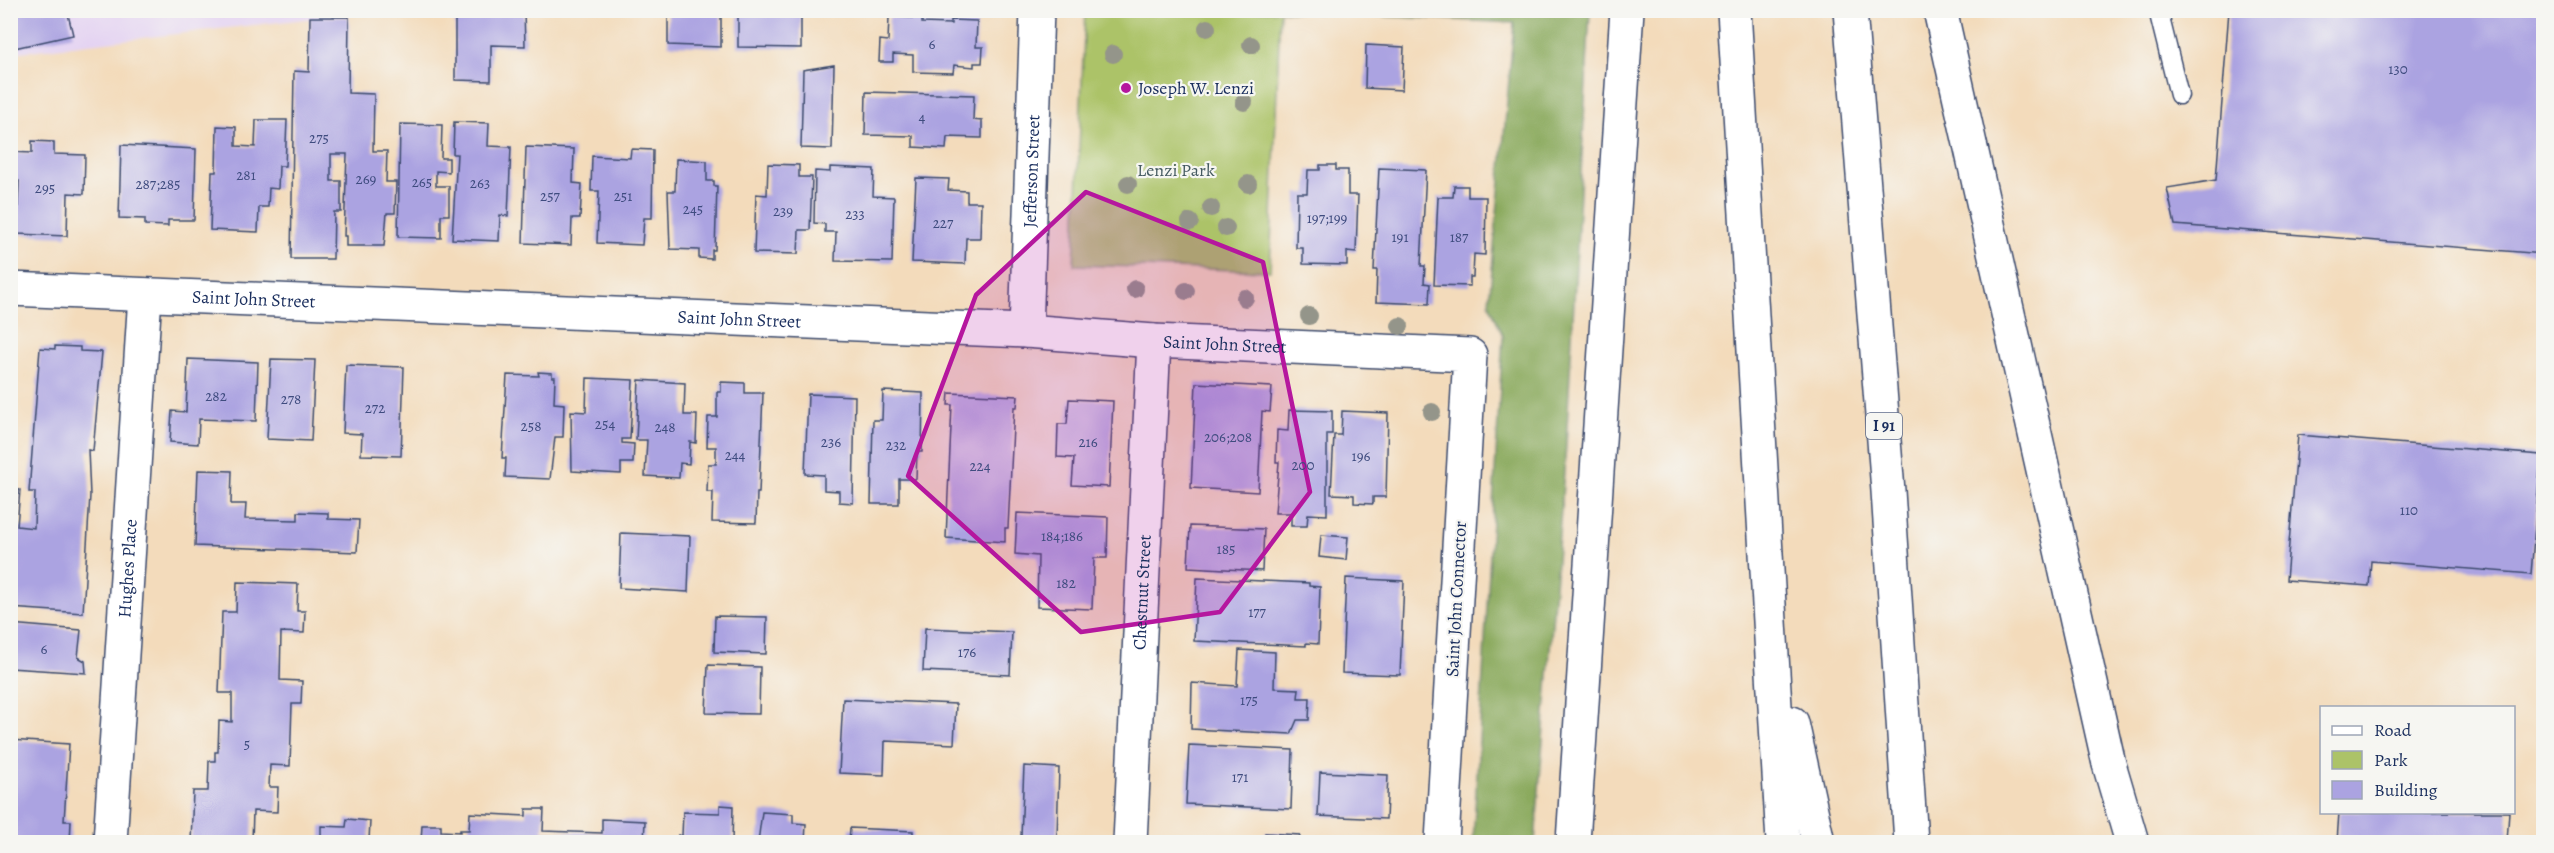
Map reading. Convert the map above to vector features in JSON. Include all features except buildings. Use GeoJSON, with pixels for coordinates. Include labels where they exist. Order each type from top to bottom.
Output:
{"type":"FeatureCollection","features":[{"type":"Feature","properties":{"kind":"main road","name":"Jefferson Street"},"geometry":{"type":"LineString","coordinates":[[1026,331],[1037,10]]}},
{"type":"Feature","properties":{"kind":"main road"},"geometry":{"type":"LineString","coordinates":[[1573,843],[1627,10]]}},
{"type":"Feature","properties":{"kind":"main road"},"geometry":{"type":"LineString","coordinates":[[1734,10],[1783,843]]}},
{"type":"Feature","properties":{"kind":"main road","name":"I 91"},"geometry":{"type":"LineString","coordinates":[[1850,10],[1886,456],[1911,843]]}},
{"type":"Feature","properties":{"kind":"main road"},"geometry":{"type":"LineString","coordinates":[[1940,10],[2109,764],[2132,843]]}},
{"type":"Feature","properties":{"kind":"main road","name":"Saint John Street"},"geometry":{"type":"LineString","coordinates":[[10,288],[1026,331],[1154,341],[1470,355]]}},
{"type":"Feature","properties":{"kind":"main road","name":"Hughes Place"},"geometry":{"type":"LineString","coordinates":[[110,843],[145,295]]}},
{"type":"Feature","properties":{"kind":"main road","name":"Chestnut Street"},"geometry":{"type":"LineString","coordinates":[[1130,843],[1154,341]]}},
{"type":"Feature","properties":{"kind":"main road","name":"Saint John Connector"},"geometry":{"type":"LineString","coordinates":[[1442,843],[1470,355]]}},
{"type":"Feature","properties":{"kind":"main road"},"geometry":{"type":"LineString","coordinates":[[1770,616],[1818,843]]}},
{"type":"Feature","properties":{"kind":"lane"},"geometry":{"type":"LineString","coordinates":[[2158,10],[2179,95]]}},
{"type":"Feature","properties":{"kind":"highlighted area"},"geometry":{"type":"Polygon","coordinates":[[[1086,192],[1263,262],[1310,492],[1220,612],[1081,632],[908,476],[976,295],[1086,192]]]}},
{"type":"Feature","properties":{"kind":"shaded area"},"geometry":{"type":"Polygon","coordinates":[[[11,10],[376,11],[11,53],[11,10]]]}},
{"type":"Feature","properties":{"kind":"green space","name":"Lenzi Park"},"geometry":{"type":"Polygon","coordinates":[[[1085,11],[1280,11],[1270,271],[1074,265],[1085,11]]]}},
{"type":"Feature","properties":{"kind":"green space"},"geometry":{"type":"Polygon","coordinates":[[[1280,11],[1590,11],[1566,446],[1535,842],[1473,842],[1503,336],[1489,303],[1514,23],[1280,11]]]}},
{"type":"Feature","properties":{"kind":"place","name":"Joseph W. Lenzi"},"geometry":{"type":"Point","coordinates":[1126,88]}}]}
